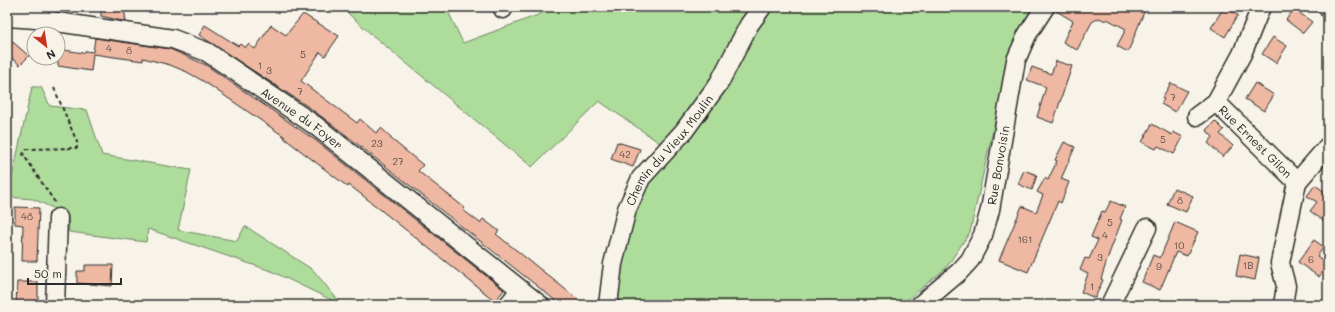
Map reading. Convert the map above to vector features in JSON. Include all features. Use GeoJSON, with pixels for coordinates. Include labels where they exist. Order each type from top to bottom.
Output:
{"type":"FeatureCollection","features":[{"type":"Feature","properties":{"kind":"street","name":"Chemin du Vieux Moulin"},"geometry":{"type":"LineString","coordinates":[[608,305],[613,264],[627,209],[641,178],[684,131],[719,83],[749,26],[762,7]]}},
{"type":"Feature","properties":{"kind":"street","name":"Rue Bonvoisin"},"geometry":{"type":"LineString","coordinates":[[931,302],[970,260],[983,235],[990,210],[1016,60],[1027,36],[1045,7]]}},
{"type":"Feature","properties":{"kind":"street","name":"Rue Ernest Gilon"},"geometry":{"type":"LineString","coordinates":[[1197,116],[1216,102],[1242,54],[1261,7]]}},
{"type":"Feature","properties":{"kind":"street","name":"Avenue du Foyer"},"geometry":{"type":"LineString","coordinates":[[7,17],[37,13],[173,39],[207,52],[316,126],[540,305]]}},
{"type":"Feature","properties":{"kind":"street","name":"Rue Ernest Gilon"},"geometry":{"type":"LineString","coordinates":[[1216,102],[1297,182]]}},
{"type":"Feature","properties":{"kind":"street","name":"Rue Ernest Gilon"},"geometry":{"type":"LineString","coordinates":[[1283,305],[1286,286],[1280,263],[1297,182],[1328,146]]}},
{"type":"Feature","properties":{"kind":"street"},"geometry":{"type":"LineString","coordinates":[[56,305],[58,218]]}},
{"type":"Feature","properties":{"kind":"street"},"geometry":{"type":"LineString","coordinates":[[1110,305],[1147,228]]}},
{"type":"Feature","properties":{"kind":"street"},"geometry":{"type":"LineString","coordinates":[[508,305],[520,290]]}},
{"type":"Feature","properties":{"kind":"path"},"geometry":{"type":"LineString","coordinates":[[54,88],[77,142],[77,148],[26,149],[23,154],[58,207],[58,218]]}},
{"type":"Feature","properties":{"kind":"green space"},"geometry":{"type":"Polygon","coordinates":[[[341,7],[446,7],[463,43],[538,15],[551,7],[1035,7],[1012,46],[970,232],[946,268],[902,304],[614,305],[615,288],[637,196],[667,148],[599,101],[532,167],[371,34],[341,7]]]}},
{"type":"Feature","properties":{"kind":"green space"},"geometry":{"type":"Polygon","coordinates":[[[32,87],[41,87],[50,106],[87,110],[102,155],[191,170],[178,230],[237,241],[245,226],[313,270],[342,305],[271,271],[148,229],[146,242],[69,232],[68,215],[33,199],[7,197],[7,178],[12,177],[32,87]]]}},
{"type":"Feature","properties":{"kind":"building"},"geometry":{"type":"Polygon","coordinates":[[[101,7],[124,7],[126,22],[101,16],[101,7]]]}},
{"type":"Feature","properties":{"kind":"building"},"geometry":{"type":"Polygon","coordinates":[[[1055,7],[1146,7],[1128,52],[1117,46],[1126,29],[1107,19],[1106,21],[1099,18],[1092,22],[1077,50],[1063,42],[1073,21],[1055,10],[1055,7]]]}},
{"type":"Feature","properties":{"kind":"building"},"geometry":{"type":"Polygon","coordinates":[[[1224,7],[1238,15],[1225,37],[1211,28],[1224,7]]]}},
{"type":"Feature","properties":{"kind":"building"},"geometry":{"type":"Polygon","coordinates":[[[1294,9],[1312,22],[1303,33],[1286,20],[1294,9]]]}},
{"type":"Feature","properties":{"kind":"building"},"geometry":{"type":"Polygon","coordinates":[[[303,14],[339,36],[325,56],[320,52],[301,81],[357,123],[360,119],[376,133],[381,128],[391,137],[390,138],[423,165],[418,171],[465,208],[463,210],[480,223],[483,219],[499,231],[496,234],[585,305],[561,305],[310,108],[199,35],[205,25],[238,46],[240,44],[245,48],[248,44],[255,49],[271,25],[286,35],[303,14]]]}},
{"type":"Feature","properties":{"kind":"building"},"geometry":{"type":"Polygon","coordinates":[[[7,37],[26,53],[26,59],[20,65],[7,54],[7,37]]]}},
{"type":"Feature","properties":{"kind":"building"},"geometry":{"type":"Polygon","coordinates":[[[1273,37],[1287,46],[1276,63],[1262,54],[1273,37]]]}},
{"type":"Feature","properties":{"kind":"building"},"geometry":{"type":"Polygon","coordinates":[[[95,38],[170,49],[206,65],[315,140],[504,290],[495,301],[362,195],[349,185],[348,187],[284,138],[285,137],[203,81],[187,72],[170,65],[143,58],[143,61],[93,54],[91,71],[58,66],[66,66],[66,50],[83,53],[86,51],[93,52],[95,38]]]}},
{"type":"Feature","properties":{"kind":"building"},"geometry":{"type":"Polygon","coordinates":[[[1056,61],[1072,66],[1053,123],[1037,117],[1046,87],[1027,80],[1032,67],[1051,74],[1056,61]]]}},
{"type":"Feature","properties":{"kind":"building"},"geometry":{"type":"Polygon","coordinates":[[[1171,83],[1187,91],[1175,112],[1161,104],[1164,99],[1162,98],[1171,83]]]}},
{"type":"Feature","properties":{"kind":"building"},"geometry":{"type":"Polygon","coordinates":[[[1255,83],[1274,95],[1264,111],[1245,99],[1255,83]]]}},
{"type":"Feature","properties":{"kind":"building"},"geometry":{"type":"Polygon","coordinates":[[[1215,121],[1224,130],[1220,134],[1233,146],[1223,157],[1208,143],[1213,137],[1206,130],[1215,121]]]}},
{"type":"Feature","properties":{"kind":"building"},"geometry":{"type":"Polygon","coordinates":[[[1152,124],[1172,135],[1173,132],[1183,137],[1174,154],[1158,146],[1156,149],[1142,142],[1152,124]]]}},
{"type":"Feature","properties":{"kind":"building"},"geometry":{"type":"Polygon","coordinates":[[[617,142],[640,149],[633,167],[611,159],[617,142]]]}},
{"type":"Feature","properties":{"kind":"building"},"geometry":{"type":"Polygon","coordinates":[[[1064,142],[1075,147],[1061,179],[1069,182],[1061,203],[1058,201],[1028,272],[999,260],[1022,206],[1036,212],[1043,195],[1037,192],[1045,178],[1048,180],[1057,161],[1055,160],[1064,142]]]}},
{"type":"Feature","properties":{"kind":"building"},"geometry":{"type":"Polygon","coordinates":[[[1024,170],[1037,175],[1032,190],[1018,184],[1024,170]]]}},
{"type":"Feature","properties":{"kind":"building"},"geometry":{"type":"Polygon","coordinates":[[[1315,185],[1325,192],[1323,195],[1328,199],[1328,224],[1310,211],[1317,202],[1307,196],[1315,185]]]}},
{"type":"Feature","properties":{"kind":"building"},"geometry":{"type":"Polygon","coordinates":[[[1174,188],[1193,196],[1186,212],[1167,204],[1174,188]]]}},
{"type":"Feature","properties":{"kind":"building"},"geometry":{"type":"Polygon","coordinates":[[[1111,201],[1125,207],[1120,219],[1122,220],[1101,279],[1103,280],[1095,298],[1081,292],[1088,274],[1080,270],[1085,258],[1089,259],[1098,240],[1091,237],[1102,211],[1105,212],[1111,201]]]}},
{"type":"Feature","properties":{"kind":"building"},"geometry":{"type":"Polygon","coordinates":[[[15,207],[39,208],[37,261],[22,261],[23,225],[15,224],[15,207]]]}},
{"type":"Feature","properties":{"kind":"building"},"geometry":{"type":"Polygon","coordinates":[[[1175,222],[1198,232],[1187,256],[1176,252],[1160,290],[1142,282],[1153,255],[1160,258],[1175,222]]]}},
{"type":"Feature","properties":{"kind":"building"},"geometry":{"type":"Polygon","coordinates":[[[1314,240],[1324,247],[1317,256],[1328,264],[1319,277],[1298,262],[1314,240]]]}},
{"type":"Feature","properties":{"kind":"building"},"geometry":{"type":"Polygon","coordinates":[[[1240,254],[1259,258],[1255,280],[1236,276],[1240,254]]]}},
{"type":"Feature","properties":{"kind":"building"},"geometry":{"type":"Polygon","coordinates":[[[85,265],[113,265],[112,286],[77,283],[77,271],[85,271],[85,265]]]}},
{"type":"Feature","properties":{"kind":"building"},"geometry":{"type":"Polygon","coordinates":[[[17,282],[38,282],[38,305],[16,305],[17,282]]]}}]}
